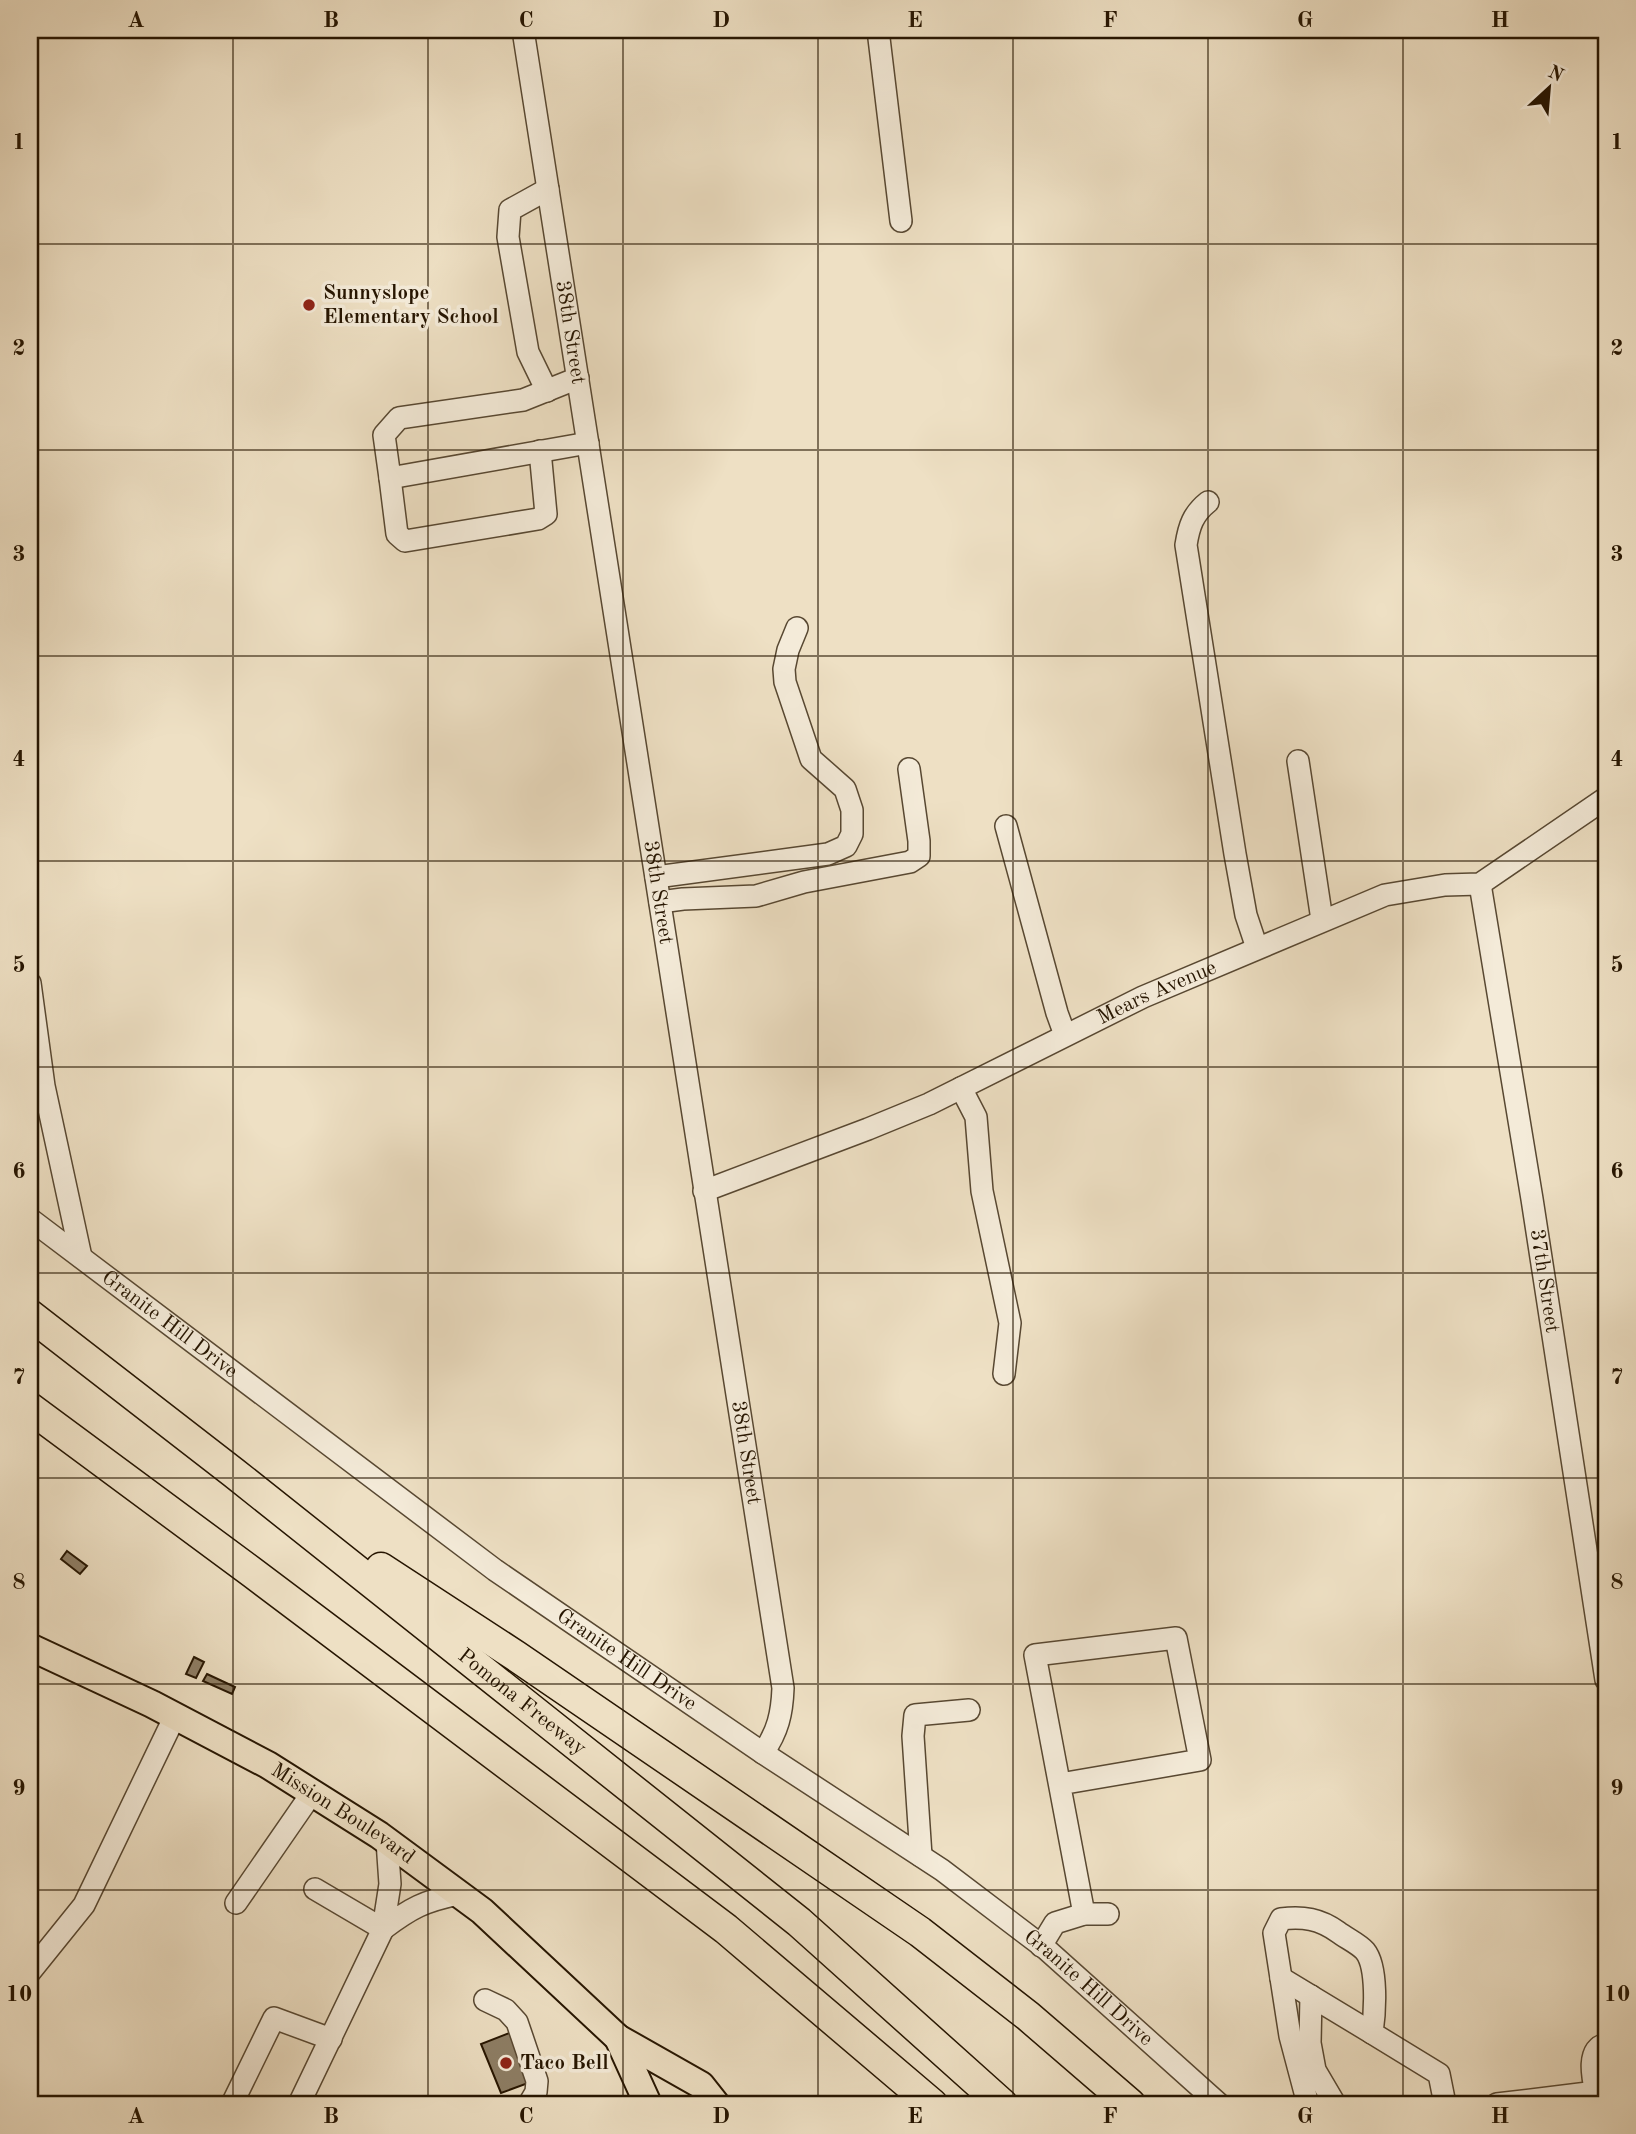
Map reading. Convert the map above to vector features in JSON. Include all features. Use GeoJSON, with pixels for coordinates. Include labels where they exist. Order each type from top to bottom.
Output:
{"type":"FeatureCollection","features":[{"type":"Feature","properties":{"kind":"highway","name":"Pomona Freeway"},"geometry":{"type":"LineString","coordinates":[[30,1315],[234,1473],[799,1922],[1002,2104]]}},
{"type":"Feature","properties":{"kind":"highway"},"geometry":{"type":"LineString","coordinates":[[30,1408],[726,1929],[932,2104]]}},
{"type":"Feature","properties":{"kind":"highway"},"geometry":{"type":"LineString","coordinates":[[234,1473],[516,1656],[920,1932],[1028,2015],[1130,2104]]}},
{"type":"Feature","properties":{"kind":"main road","name":"Mission Boulevard"},"geometry":{"type":"LineString","coordinates":[[30,1647],[175,1716],[268,1765],[387,1841],[482,1911],[618,2038],[701,2085],[716,2104]]}},
{"type":"Feature","properties":{"kind":"main road","name":"Mission Boulevard"},"geometry":{"type":"LineString","coordinates":[[618,2038],[648,2104]]}},
{"type":"Feature","properties":{"kind":"street","name":"38th Street"},"geometry":{"type":"LineString","coordinates":[[523,30],[783,1688],[781,1718],[775,1735],[763,1753]]}},
{"type":"Feature","properties":{"kind":"street"},"geometry":{"type":"LineString","coordinates":[[878,30],[901,221]]}},
{"type":"Feature","properties":{"kind":"street"},"geometry":{"type":"LineString","coordinates":[[547,390],[528,352],[508,237],[510,211],[548,189]]}},
{"type":"Feature","properties":{"kind":"street"},"geometry":{"type":"LineString","coordinates":[[540,451],[546,514],[538,519],[405,541],[397,534],[384,435],[399,418],[523,400],[578,378]]}},
{"type":"Feature","properties":{"kind":"street"},"geometry":{"type":"LineString","coordinates":[[390,478],[588,443]]}},
{"type":"Feature","properties":{"kind":"street"},"geometry":{"type":"LineString","coordinates":[[1208,502],[1197,510],[1186,545],[1237,866],[1246,915],[1257,948]]}},
{"type":"Feature","properties":{"kind":"street"},"geometry":{"type":"LineString","coordinates":[[656,877],[828,853],[846,846],[852,834],[852,810],[845,789],[811,759],[785,682],[784,669],[788,650],[797,628]]}},
{"type":"Feature","properties":{"kind":"street"},"geometry":{"type":"LineString","coordinates":[[1298,761],[1322,920]]}},
{"type":"Feature","properties":{"kind":"street"},"geometry":{"type":"LineString","coordinates":[[660,902],[756,896],[804,881],[911,862],[919,856],[919,841],[909,769]]}},
{"type":"Feature","properties":{"kind":"street"},"geometry":{"type":"LineString","coordinates":[[1480,884],[1606,798]]}},
{"type":"Feature","properties":{"kind":"street"},"geometry":{"type":"LineString","coordinates":[[1006,826],[1065,1035]]}},
{"type":"Feature","properties":{"kind":"street","name":"Mears Avenue"},"geometry":{"type":"LineString","coordinates":[[704,1191],[868,1129],[961,1088],[1143,997],[1385,895],[1446,885],[1480,884]]}},
{"type":"Feature","properties":{"kind":"street","name":"37th Street"},"geometry":{"type":"LineString","coordinates":[[1480,884],[1532,1199],[1606,1680]]}},
{"type":"Feature","properties":{"kind":"street"},"geometry":{"type":"LineString","coordinates":[[30,984],[37,1080],[81,1257]]}},
{"type":"Feature","properties":{"kind":"street"},"geometry":{"type":"LineString","coordinates":[[961,1088],[976,1117],[982,1191],[1010,1323],[1004,1374]]}},
{"type":"Feature","properties":{"kind":"street","name":"Granite Hill Drive"},"geometry":{"type":"LineString","coordinates":[[30,1219],[495,1570],[763,1753],[921,1856],[1041,1946],[1219,2104]]}},
{"type":"Feature","properties":{"kind":"street"},"geometry":{"type":"LineString","coordinates":[[1060,1784],[1200,1760],[1176,1638],[1035,1655],[1084,1914]]}},
{"type":"Feature","properties":{"kind":"street"},"geometry":{"type":"LineString","coordinates":[[921,1856],[913,1736],[915,1715],[969,1710]]}},
{"type":"Feature","properties":{"kind":"street"},"geometry":{"type":"LineString","coordinates":[[30,1972],[84,1905],[175,1716]]}},
{"type":"Feature","properties":{"kind":"street"},"geometry":{"type":"LineString","coordinates":[[236,1903],[312,1793]]}},
{"type":"Feature","properties":{"kind":"street"},"geometry":{"type":"LineString","coordinates":[[299,2104],[383,1930],[390,1884],[387,1841]]}},
{"type":"Feature","properties":{"kind":"street"},"geometry":{"type":"LineString","coordinates":[[315,1889],[383,1930]]}},
{"type":"Feature","properties":{"kind":"street"},"geometry":{"type":"LineString","coordinates":[[383,1930],[409,1909],[459,1894]]}},
{"type":"Feature","properties":{"kind":"street"},"geometry":{"type":"LineString","coordinates":[[1041,1946],[1055,1923],[1084,1914],[1108,1914]]}},
{"type":"Feature","properties":{"kind":"street"},"geometry":{"type":"LineString","coordinates":[[1308,2104],[1295,2060],[1274,1933],[1281,1919],[1301,1916],[1326,1923],[1366,1952],[1372,1969],[1375,2012],[1373,2033]]}},
{"type":"Feature","properties":{"kind":"street"},"geometry":{"type":"LineString","coordinates":[[1281,1978],[1439,2074],[1445,2104]]}},
{"type":"Feature","properties":{"kind":"street"},"geometry":{"type":"LineString","coordinates":[[1311,1996],[1310,2043],[1315,2070],[1335,2104]]}},
{"type":"Feature","properties":{"kind":"street"},"geometry":{"type":"LineString","coordinates":[[485,2000],[506,2010],[517,2022],[537,2081],[536,2092],[529,2104]]}},
{"type":"Feature","properties":{"kind":"street"},"geometry":{"type":"LineString","coordinates":[[232,2104],[274,2018],[331,2039]]}},
{"type":"Feature","properties":{"kind":"street"},"geometry":{"type":"LineString","coordinates":[[1497,2104],[1597,2098],[1592,2060],[1594,2052],[1606,2044]]}},
{"type":"Feature","properties":{"kind":"building"},"geometry":{"type":"Polygon","coordinates":[[[67,1551],[87,1566],[80,1574],[61,1559],[67,1551]]]}},
{"type":"Feature","properties":{"kind":"building"},"geometry":{"type":"Polygon","coordinates":[[[194,1657],[204,1662],[196,1678],[186,1674],[194,1657]]]}},
{"type":"Feature","properties":{"kind":"building"},"geometry":{"type":"Polygon","coordinates":[[[207,1674],[235,1687],[232,1694],[203,1681],[207,1674]]]}},
{"type":"Feature","properties":{"kind":"building","name":"Taco Bell"},"geometry":{"type":"Polygon","coordinates":[[[512,2032],[531,2082],[501,2093],[481,2044],[512,2032]]]}},
{"type":"Feature","properties":{"kind":"place","name":"Sunnyslope Elementary School"},"geometry":{"type":"Point","coordinates":[309,305]}},
{"type":"Feature","properties":{"kind":"place","name":"Taco Bell"},"geometry":{"type":"Point","coordinates":[506,2063]}}]}
